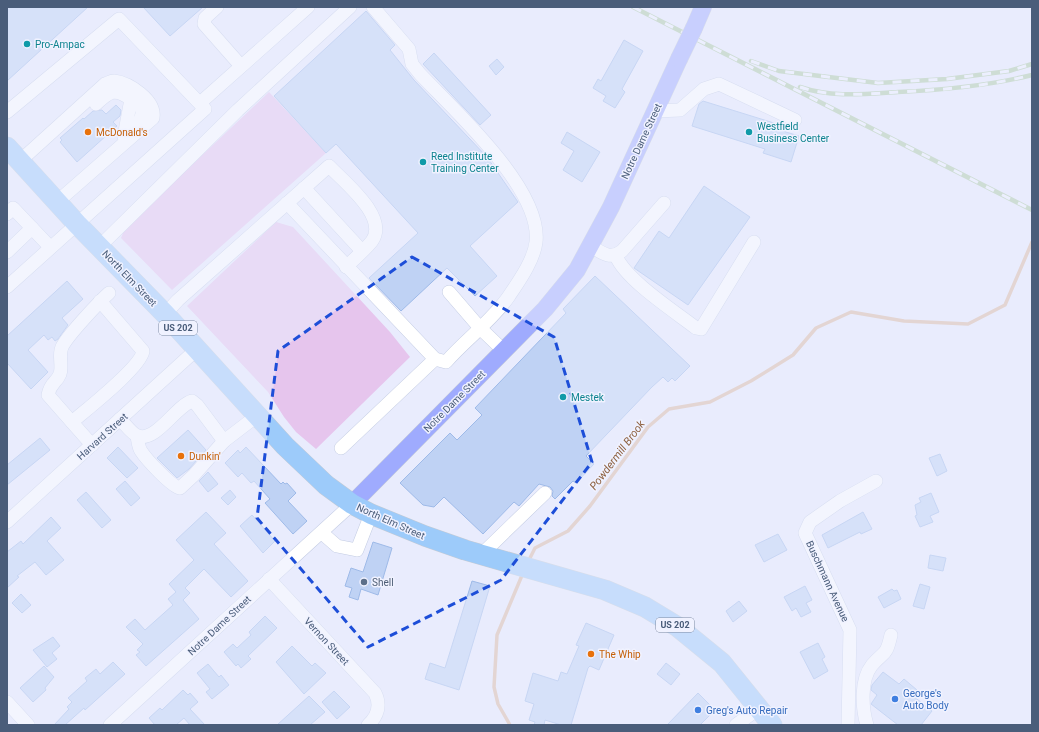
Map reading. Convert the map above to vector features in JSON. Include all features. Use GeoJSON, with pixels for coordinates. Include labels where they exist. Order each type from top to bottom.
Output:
{"type":"FeatureCollection","features":[{"type":"Feature","properties":{"kind":"highway","name":"North Elm Street"},"geometry":{"type":"LineString","coordinates":[[13,154],[77,224],[165,314],[311,472],[352,504],[371,514],[425,536],[605,590],[645,607],[678,627],[722,663],[772,725]]}},
{"type":"Feature","properties":{"kind":"main road","name":"Notre Dame Street"},"geometry":{"type":"LineString","coordinates":[[352,504],[504,351],[563,288],[577,270],[591,246],[704,7]]}},
{"type":"Feature","properties":{"kind":"street"},"geometry":{"type":"LineString","coordinates":[[217,7],[205,18],[204,24],[241,66]]}},
{"type":"Feature","properties":{"kind":"street"},"geometry":{"type":"LineString","coordinates":[[200,103],[308,7]]}},
{"type":"Feature","properties":{"kind":"street"},"geometry":{"type":"LineString","coordinates":[[99,247],[238,110],[350,7]]}},
{"type":"Feature","properties":{"kind":"street"},"geometry":{"type":"LineString","coordinates":[[287,203],[346,267],[435,359],[446,362],[509,297],[533,256],[536,243],[536,229],[530,207],[522,190],[503,163],[420,74],[412,64],[409,49],[373,7]]}},
{"type":"Feature","properties":{"kind":"street"},"geometry":{"type":"LineString","coordinates":[[7,112],[119,19],[205,109],[7,287]]}},
{"type":"Feature","properties":{"kind":"street"},"geometry":{"type":"LineString","coordinates":[[38,144],[105,84],[112,81],[120,83],[144,96],[150,103],[153,118],[57,202]]}},
{"type":"Feature","properties":{"kind":"street"},"geometry":{"type":"LineString","coordinates":[[656,111],[680,110],[704,89],[719,84],[795,120]]}},
{"type":"Feature","properties":{"kind":"street"},"geometry":{"type":"LineString","coordinates":[[13,154],[38,144],[54,140],[108,93],[120,92],[130,99],[124,137],[111,154]]}},
{"type":"Feature","properties":{"kind":"street"},"geometry":{"type":"LineString","coordinates":[[165,314],[178,300],[329,166],[372,212],[376,226],[373,240],[346,267]]}},
{"type":"Feature","properties":{"kind":"street"},"geometry":{"type":"LineString","coordinates":[[304,188],[362,251]]}},
{"type":"Feature","properties":{"kind":"street"},"geometry":{"type":"LineString","coordinates":[[591,246],[608,256],[616,256],[664,203]]}},
{"type":"Feature","properties":{"kind":"street"},"geometry":{"type":"LineString","coordinates":[[7,214],[13,208],[50,247]]}},
{"type":"Feature","properties":{"kind":"street"},"geometry":{"type":"LineString","coordinates":[[7,252],[32,228]]}},
{"type":"Feature","properties":{"kind":"street"},"geometry":{"type":"LineString","coordinates":[[616,256],[620,264],[646,290],[696,328],[701,329],[754,242]]}},
{"type":"Feature","properties":{"kind":"street"},"geometry":{"type":"LineString","coordinates":[[449,292],[480,328],[504,351]]}},
{"type":"Feature","properties":{"kind":"street"},"geometry":{"type":"LineString","coordinates":[[72,422],[132,369],[143,356],[143,351],[104,297],[62,346],[59,359],[61,369],[59,376],[50,386],[48,395],[92,445]]}},
{"type":"Feature","properties":{"kind":"street","name":"Harvard Street"},"geometry":{"type":"LineString","coordinates":[[7,522],[197,349]]}},
{"type":"Feature","properties":{"kind":"street"},"geometry":{"type":"LineString","coordinates":[[341,448],[435,359]]}},
{"type":"Feature","properties":{"kind":"street"},"geometry":{"type":"LineString","coordinates":[[137,436],[144,437],[153,433],[192,401],[197,405],[224,441]]}},
{"type":"Feature","properties":{"kind":"street"},"geometry":{"type":"LineString","coordinates":[[120,419],[137,436],[142,452],[166,479],[176,488],[180,488],[194,475],[224,441],[258,414]]}},
{"type":"Feature","properties":{"kind":"street","name":"Buschmann Avenue"},"geometry":{"type":"LineString","coordinates":[[848,724],[850,630],[805,533],[810,522],[840,501],[876,481]]}},
{"type":"Feature","properties":{"kind":"street"},"geometry":{"type":"LineString","coordinates":[[482,554],[545,493]]}},
{"type":"Feature","properties":{"kind":"street","name":"Notre Dame Street"},"geometry":{"type":"LineString","coordinates":[[110,725],[352,504]]}},
{"type":"Feature","properties":{"kind":"street"},"geometry":{"type":"LineString","coordinates":[[322,533],[337,546],[357,550],[371,514]]}},
{"type":"Feature","properties":{"kind":"street","name":"Vernon Street"},"geometry":{"type":"LineString","coordinates":[[269,579],[372,688],[378,699],[379,706],[374,719],[368,725]]}},
{"type":"Feature","properties":{"kind":"street"},"geometry":{"type":"LineString","coordinates":[[848,724],[867,724],[864,714],[864,684],[872,666],[888,651],[891,635]]}},
{"type":"Feature","properties":{"kind":"street"},"geometry":{"type":"LineString","coordinates":[[849,666],[872,666]]}},
{"type":"Feature","properties":{"kind":"street"},"geometry":{"type":"LineString","coordinates":[[7,702],[28,725]]}},
{"type":"Feature","properties":{"kind":"street"},"geometry":{"type":"LineString","coordinates":[[736,725],[759,708]]}},
{"type":"Feature","properties":{"kind":"highlighted area"},"geometry":{"type":"Polygon","coordinates":[[[412,257],[554,337],[592,462],[501,580],[368,647],[257,518],[278,351],[412,257]]]}},
{"type":"Feature","properties":{"kind":"shaded area"},"geometry":{"type":"Polygon","coordinates":[[[269,92],[326,153],[172,290],[121,238],[125,228],[269,92]]]}},
{"type":"Feature","properties":{"kind":"shaded area"},"geometry":{"type":"Polygon","coordinates":[[[276,222],[293,227],[390,332],[410,357],[316,449],[296,432],[284,417],[268,392],[187,306],[276,222]]]}},
{"type":"Feature","properties":{"kind":"building","name":"Pro-Ampac"},"geometry":{"type":"Polygon","coordinates":[[[7,7],[88,7],[7,81],[7,7]]]}},
{"type":"Feature","properties":{"kind":"building"},"geometry":{"type":"Polygon","coordinates":[[[143,7],[203,7],[170,36],[143,7]]]}},
{"type":"Feature","properties":{"kind":"building","name":"Reed Institute Training Center"},"geometry":{"type":"Polygon","coordinates":[[[366,11],[395,45],[390,50],[414,80],[487,157],[518,202],[470,246],[497,276],[475,296],[447,268],[401,311],[369,278],[418,233],[336,144],[326,153],[274,96],[366,11]]]}},
{"type":"Feature","properties":{"kind":"building"},"geometry":{"type":"Polygon","coordinates":[[[624,40],[643,51],[622,89],[625,92],[615,108],[603,101],[606,96],[593,88],[598,79],[601,81],[624,40]]]}},
{"type":"Feature","properties":{"kind":"building"},"geometry":{"type":"Polygon","coordinates":[[[434,53],[491,115],[480,125],[423,64],[434,53]]]}},
{"type":"Feature","properties":{"kind":"building"},"geometry":{"type":"Polygon","coordinates":[[[497,59],[504,67],[496,75],[489,66],[497,59]]]}},
{"type":"Feature","properties":{"kind":"building","name":"Westfield Business Center"},"geometry":{"type":"Polygon","coordinates":[[[703,101],[774,123],[773,128],[799,136],[791,162],[763,153],[765,149],[692,126],[699,104],[703,101]]]}},
{"type":"Feature","properties":{"kind":"building","name":"McDonald's"},"geometry":{"type":"Polygon","coordinates":[[[116,105],[121,110],[120,116],[113,122],[117,126],[77,162],[60,142],[62,140],[60,138],[93,111],[102,110],[106,114],[116,105]]]}},
{"type":"Feature","properties":{"kind":"building"},"geometry":{"type":"Polygon","coordinates":[[[567,132],[600,152],[582,182],[563,170],[574,151],[561,143],[567,132]]]}},
{"type":"Feature","properties":{"kind":"building"},"geometry":{"type":"Polygon","coordinates":[[[704,186],[750,217],[688,305],[634,268],[659,231],[669,238],[704,186]]]}},
{"type":"Feature","properties":{"kind":"building","name":"Mestek"},"geometry":{"type":"Polygon","coordinates":[[[595,276],[690,366],[675,381],[672,378],[668,382],[663,377],[652,387],[586,456],[594,464],[576,483],[573,481],[555,499],[552,496],[553,491],[550,487],[539,484],[519,506],[514,502],[483,534],[444,497],[434,507],[423,505],[400,483],[450,433],[457,440],[482,415],[475,408],[566,313],[563,309],[595,276]]]}},
{"type":"Feature","properties":{"kind":"building"},"geometry":{"type":"Polygon","coordinates":[[[67,281],[83,299],[62,318],[68,325],[58,339],[55,341],[52,337],[48,340],[44,335],[28,350],[48,372],[31,389],[7,363],[7,336],[67,281]]]}},
{"type":"Feature","properties":{"kind":"building","name":"Dunkin'"},"geometry":{"type":"Polygon","coordinates":[[[188,430],[206,450],[189,469],[177,478],[157,458],[188,430]]]}},
{"type":"Feature","properties":{"kind":"building"},"geometry":{"type":"Polygon","coordinates":[[[40,438],[50,450],[7,485],[7,465],[40,438]]]}},
{"type":"Feature","properties":{"kind":"building"},"geometry":{"type":"Polygon","coordinates":[[[118,447],[138,468],[127,478],[107,458],[118,447]]]}},
{"type":"Feature","properties":{"kind":"building"},"geometry":{"type":"Polygon","coordinates":[[[246,447],[281,484],[283,482],[285,484],[287,483],[296,493],[288,501],[307,521],[293,534],[265,503],[270,499],[254,481],[251,483],[242,473],[238,477],[225,463],[238,450],[240,453],[246,447]]]}},
{"type":"Feature","properties":{"kind":"building"},"geometry":{"type":"Polygon","coordinates":[[[940,454],[947,471],[937,476],[929,458],[940,454]]]}},
{"type":"Feature","properties":{"kind":"building"},"geometry":{"type":"Polygon","coordinates":[[[208,472],[218,484],[208,492],[199,481],[208,472]]]}},
{"type":"Feature","properties":{"kind":"building"},"geometry":{"type":"Polygon","coordinates":[[[125,481],[140,498],[131,506],[116,489],[125,481]]]}},
{"type":"Feature","properties":{"kind":"building"},"geometry":{"type":"Polygon","coordinates":[[[230,490],[236,497],[228,505],[221,498],[230,490]]]}},
{"type":"Feature","properties":{"kind":"building"},"geometry":{"type":"Polygon","coordinates":[[[86,492],[111,520],[102,528],[77,500],[86,492]]]}},
{"type":"Feature","properties":{"kind":"building"},"geometry":{"type":"Polygon","coordinates":[[[931,493],[939,512],[930,516],[933,522],[920,527],[915,516],[917,515],[915,505],[921,502],[919,498],[931,493]]]}},
{"type":"Feature","properties":{"kind":"building"},"geometry":{"type":"Polygon","coordinates":[[[206,512],[226,533],[214,544],[248,581],[231,597],[204,569],[185,588],[190,593],[183,600],[199,619],[146,666],[136,655],[140,652],[137,650],[143,644],[126,627],[135,619],[145,630],[173,605],[168,599],[176,592],[169,584],[194,560],[176,540],[206,512]]]}},
{"type":"Feature","properties":{"kind":"building"},"geometry":{"type":"Polygon","coordinates":[[[863,512],[872,529],[861,534],[860,532],[828,548],[822,535],[863,512]]]}},
{"type":"Feature","properties":{"kind":"building"},"geometry":{"type":"Polygon","coordinates":[[[252,515],[275,541],[263,553],[240,526],[252,515]]]}},
{"type":"Feature","properties":{"kind":"building"},"geometry":{"type":"Polygon","coordinates":[[[51,517],[61,528],[47,541],[64,560],[46,575],[35,562],[17,576],[19,577],[7,588],[7,552],[21,541],[23,544],[51,517]]]}},
{"type":"Feature","properties":{"kind":"building"},"geometry":{"type":"Polygon","coordinates":[[[778,534],[787,550],[764,562],[755,545],[778,534]]]}},
{"type":"Feature","properties":{"kind":"building"},"geometry":{"type":"Polygon","coordinates":[[[373,542],[392,548],[378,595],[361,589],[358,600],[349,597],[352,588],[345,586],[351,568],[363,572],[373,542]]]}},
{"type":"Feature","properties":{"kind":"building"},"geometry":{"type":"Polygon","coordinates":[[[930,555],[946,558],[943,571],[928,568],[930,555]]]}},
{"type":"Feature","properties":{"kind":"building"},"geometry":{"type":"Polygon","coordinates":[[[472,581],[490,586],[459,690],[425,679],[430,663],[445,668],[472,581]]]}},
{"type":"Feature","properties":{"kind":"building"},"geometry":{"type":"Polygon","coordinates":[[[920,584],[930,587],[924,609],[913,606],[920,584]]]}},
{"type":"Feature","properties":{"kind":"building"},"geometry":{"type":"Polygon","coordinates":[[[805,586],[812,600],[806,603],[811,612],[801,617],[796,608],[792,611],[784,597],[805,586]]]}},
{"type":"Feature","properties":{"kind":"building"},"geometry":{"type":"Polygon","coordinates":[[[892,589],[894,591],[897,590],[901,599],[884,608],[878,597],[892,589]]]}},
{"type":"Feature","properties":{"kind":"building"},"geometry":{"type":"Polygon","coordinates":[[[21,594],[31,605],[22,613],[12,603],[21,594]]]}},
{"type":"Feature","properties":{"kind":"building"},"geometry":{"type":"Polygon","coordinates":[[[739,601],[747,611],[733,622],[726,611],[739,601]]]}},
{"type":"Feature","properties":{"kind":"building"},"geometry":{"type":"Polygon","coordinates":[[[265,616],[277,628],[248,656],[251,659],[241,668],[238,664],[236,666],[224,652],[233,644],[237,648],[251,635],[249,632],[265,616]]]}},
{"type":"Feature","properties":{"kind":"building"},"geometry":{"type":"Polygon","coordinates":[[[586,623],[614,635],[599,670],[590,666],[588,668],[571,725],[561,725],[545,720],[544,725],[534,725],[535,722],[529,720],[534,704],[525,701],[533,673],[558,681],[561,672],[567,674],[579,646],[576,645],[586,623]]]}},
{"type":"Feature","properties":{"kind":"building"},"geometry":{"type":"Polygon","coordinates":[[[53,637],[60,646],[52,653],[57,659],[47,667],[33,650],[53,637]]]}},
{"type":"Feature","properties":{"kind":"building"},"geometry":{"type":"Polygon","coordinates":[[[818,643],[825,657],[822,659],[828,671],[814,679],[800,652],[818,643]]]}},
{"type":"Feature","properties":{"kind":"building"},"geometry":{"type":"Polygon","coordinates":[[[292,646],[312,666],[315,663],[326,673],[304,694],[276,662],[292,646]]]}},
{"type":"Feature","properties":{"kind":"building"},"geometry":{"type":"Polygon","coordinates":[[[113,662],[125,674],[85,710],[84,708],[65,725],[54,725],[69,709],[67,707],[72,702],[68,698],[87,681],[85,678],[96,669],[100,674],[113,662]]]}},
{"type":"Feature","properties":{"kind":"building"},"geometry":{"type":"Polygon","coordinates":[[[666,663],[680,674],[671,685],[657,674],[666,663]]]}},
{"type":"Feature","properties":{"kind":"building"},"geometry":{"type":"Polygon","coordinates":[[[208,664],[219,677],[221,675],[229,685],[212,699],[206,692],[210,689],[197,673],[208,664]]]}},
{"type":"Feature","properties":{"kind":"building"},"geometry":{"type":"Polygon","coordinates":[[[44,666],[54,677],[45,688],[46,690],[33,702],[20,688],[44,666]]]}},
{"type":"Feature","properties":{"kind":"building","name":"George's Auto Body"},"geometry":{"type":"Polygon","coordinates":[[[883,672],[899,684],[904,679],[917,690],[912,695],[932,711],[921,725],[898,725],[871,704],[877,695],[871,690],[872,685],[883,672]]]}},
{"type":"Feature","properties":{"kind":"building"},"geometry":{"type":"Polygon","coordinates":[[[183,690],[188,695],[190,693],[198,702],[190,709],[205,725],[190,725],[184,718],[176,725],[155,725],[149,718],[160,708],[162,710],[183,690]]]}},
{"type":"Feature","properties":{"kind":"building"},"geometry":{"type":"Polygon","coordinates":[[[334,691],[350,707],[337,719],[322,702],[334,691]]]}},
{"type":"Feature","properties":{"kind":"building","name":"Greg's Auto Repair"},"geometry":{"type":"Polygon","coordinates":[[[698,693],[715,710],[700,725],[667,725],[698,693]]]}},
{"type":"Feature","properties":{"kind":"building"},"geometry":{"type":"Polygon","coordinates":[[[309,696],[325,712],[310,725],[277,725],[309,696]]]}},
{"type":"Feature","properties":{"kind":"waterway","name":"Powdermill Brook"},"geometry":{"type":"LineString","coordinates":[[528,562],[535,548],[568,531],[590,506],[648,427],[669,409],[710,402],[751,381],[793,355],[816,328],[851,312],[904,321],[968,324],[1005,305],[1032,242]]}},
{"type":"Feature","properties":{"kind":"waterway","name":"Powdermill Brook"},"geometry":{"type":"LineString","coordinates":[[510,725],[498,704],[494,687],[497,635],[523,573]]}},
{"type":"Feature","properties":{"kind":"railway"},"geometry":{"type":"LineString","coordinates":[[633,7],[1032,210]]}},
{"type":"Feature","properties":{"kind":"railway"},"geometry":{"type":"LineString","coordinates":[[751,61],[779,71],[878,83],[947,79],[1009,71],[1032,64]]}},
{"type":"Feature","properties":{"kind":"railway"},"geometry":{"type":"LineString","coordinates":[[800,87],[824,93],[873,94],[965,87],[1032,75]]}},
{"type":"Feature","properties":{"kind":"place","name":"Pro-Ampac"},"geometry":{"type":"Point","coordinates":[27,44]}},
{"type":"Feature","properties":{"kind":"place","name":"McDonald's"},"geometry":{"type":"Point","coordinates":[88,132]}},
{"type":"Feature","properties":{"kind":"place","name":"Westfield Business Center"},"geometry":{"type":"Point","coordinates":[749,132]}},
{"type":"Feature","properties":{"kind":"place","name":"Reed Institute Training Center"},"geometry":{"type":"Point","coordinates":[423,162]}},
{"type":"Feature","properties":{"kind":"place","name":"Mestek"},"geometry":{"type":"Point","coordinates":[563,397]}},
{"type":"Feature","properties":{"kind":"place","name":"Dunkin'"},"geometry":{"type":"Point","coordinates":[181,456]}},
{"type":"Feature","properties":{"kind":"place","name":"Shell"},"geometry":{"type":"Point","coordinates":[364,582]}},
{"type":"Feature","properties":{"kind":"place","name":"The Whip"},"geometry":{"type":"Point","coordinates":[591,654]}},
{"type":"Feature","properties":{"kind":"place","name":"George's Auto Body"},"geometry":{"type":"Point","coordinates":[895,699]}},
{"type":"Feature","properties":{"kind":"place","name":"Greg's Auto Repair"},"geometry":{"type":"Point","coordinates":[698,710]}}]}
